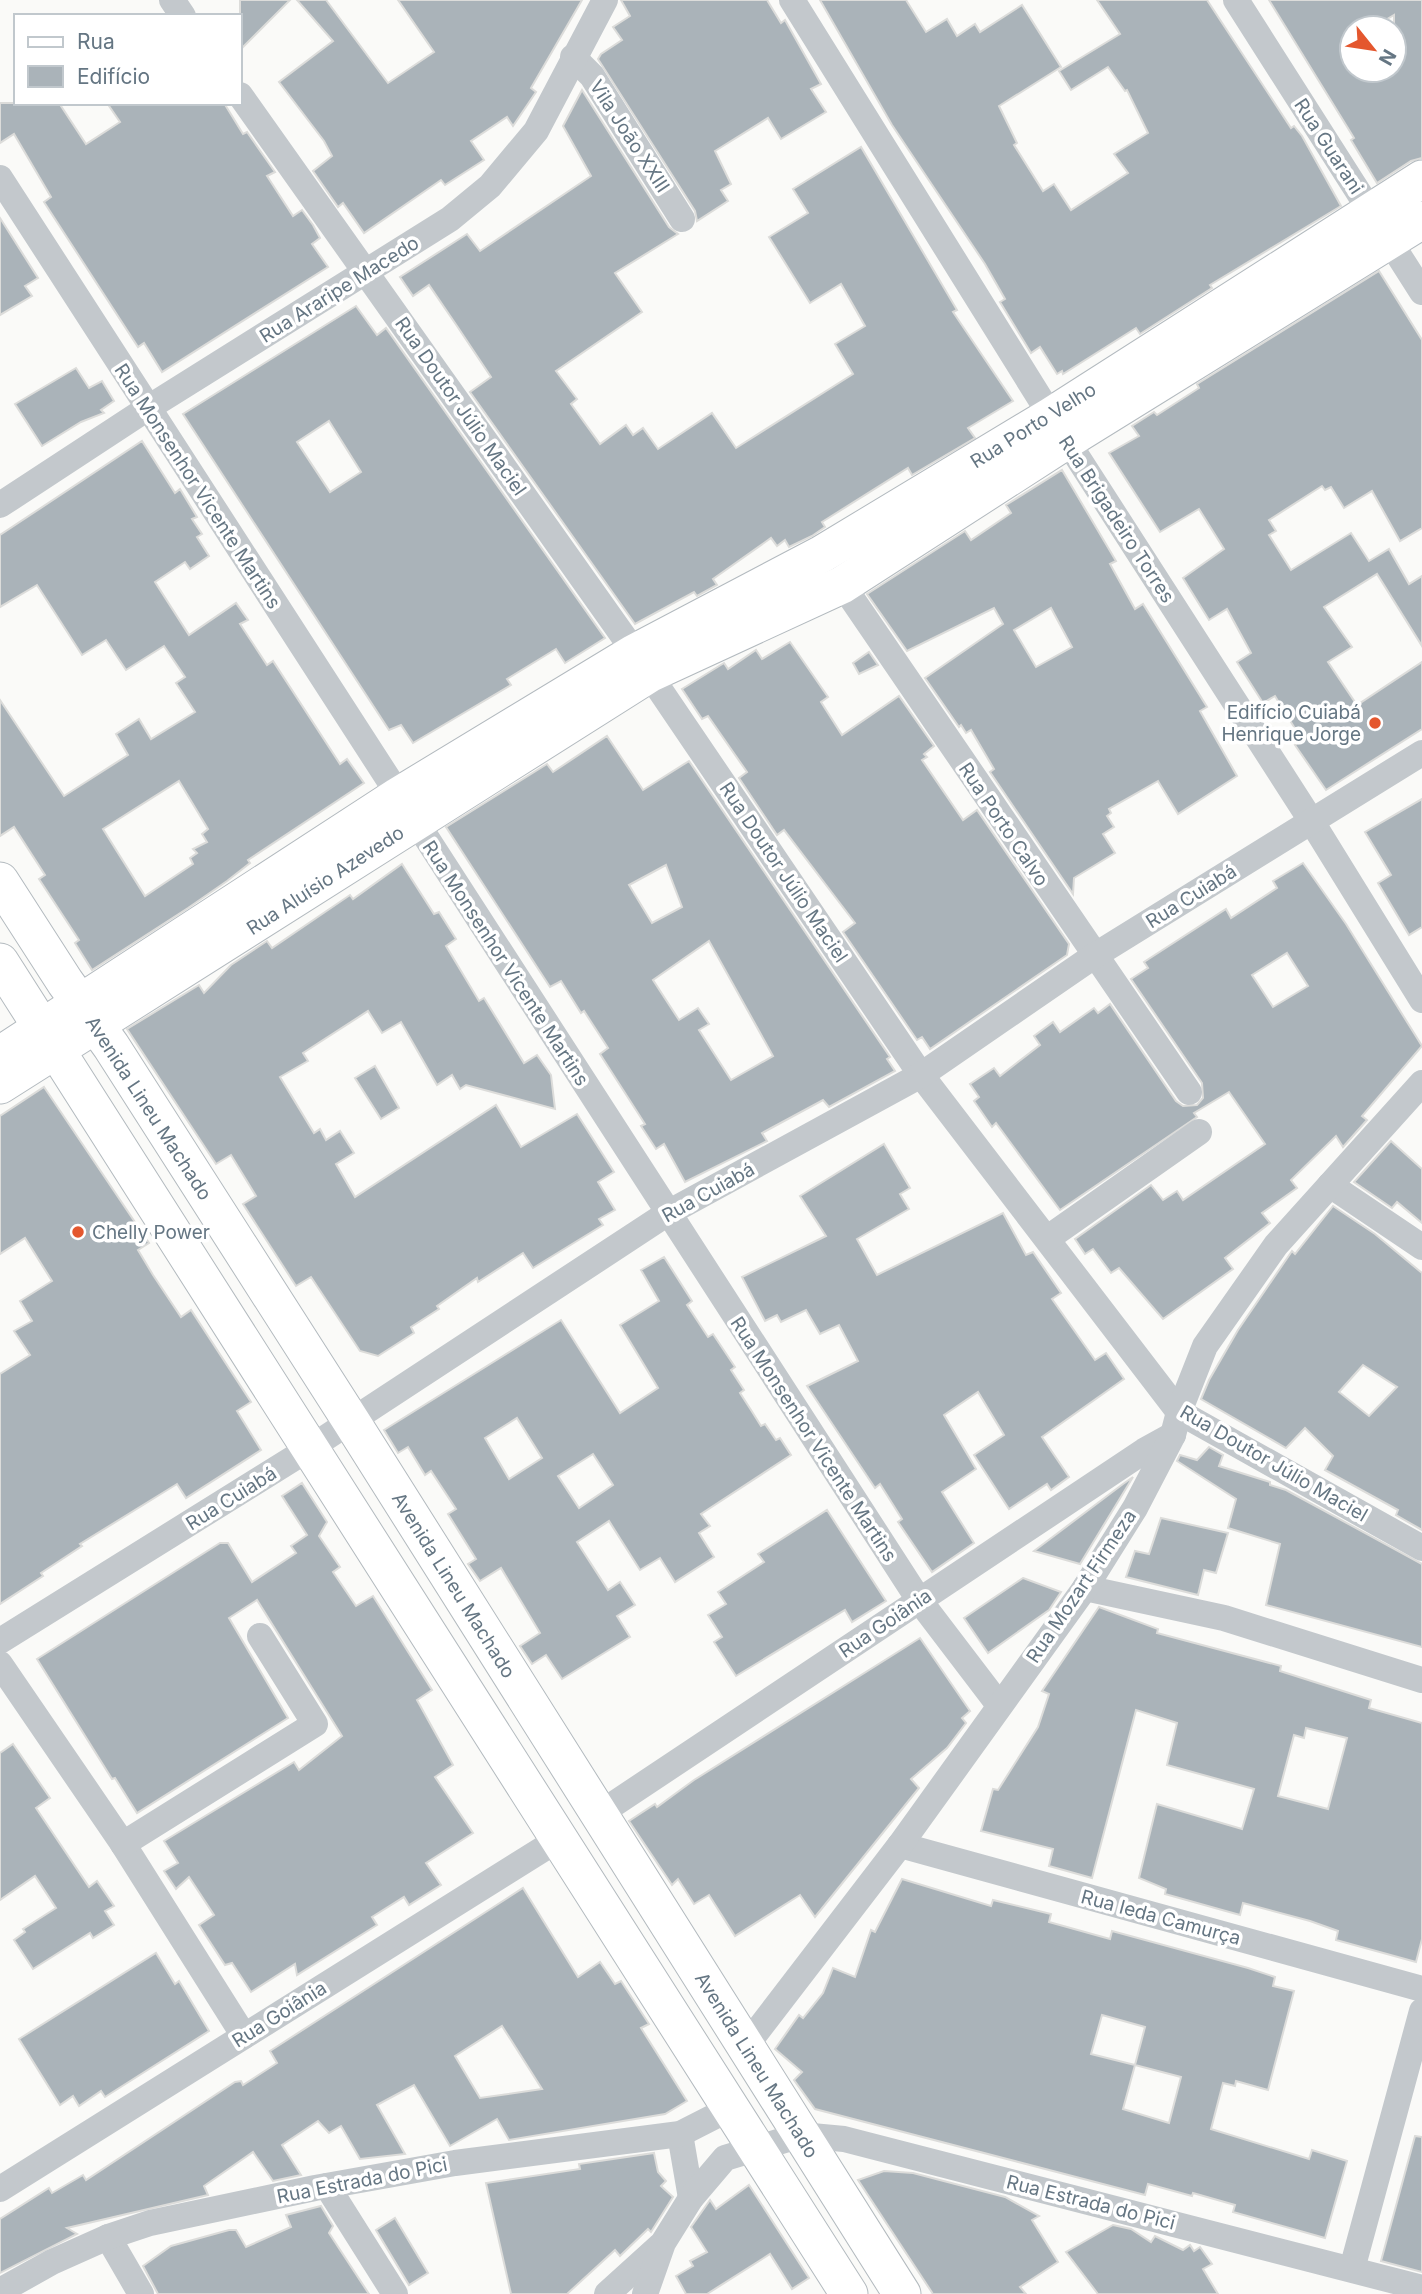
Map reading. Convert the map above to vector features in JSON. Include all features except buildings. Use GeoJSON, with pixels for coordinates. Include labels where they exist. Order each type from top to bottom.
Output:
{"type":"FeatureCollection","features":[{"type":"Feature","properties":{"kind":"street","name":"Rua Araripe Macedo"},"geometry":{"type":"LineString","coordinates":[[0,505],[148,408],[450,219],[489,186],[536,131],[605,0]]}},
{"type":"Feature","properties":{"kind":"street","name":"Rua Brigadeiro Torres"},"geometry":{"type":"LineString","coordinates":[[792,0],[1059,428],[1312,822],[1422,1000]]}},
{"type":"Feature","properties":{"kind":"street","name":"Rua Guarani"},"geometry":{"type":"LineString","coordinates":[[1236,0],[1422,292]]}},
{"type":"Feature","properties":{"kind":"street","name":"Vila João XXIII"},"geometry":{"type":"LineString","coordinates":[[573,57],[592,76],[682,219]]}},
{"type":"Feature","properties":{"kind":"street","name":"Rua Doutor Júlio Maciel"},"geometry":{"type":"LineString","coordinates":[[242,98],[641,663],[921,1075],[1048,1238],[1176,1423],[1422,1548]]}},
{"type":"Feature","properties":{"kind":"street","name":"Rua Monsenhor Vicente Martins"},"geometry":{"type":"LineString","coordinates":[[0,178],[919,1600],[999,1705]]}},
{"type":"Feature","properties":{"kind":"street","name":"Rua Porto Velho"},"geometry":{"type":"LineString","coordinates":[[641,663],[842,585],[1059,428],[1380,226],[1422,179]]}},
{"type":"Feature","properties":{"kind":"street","name":"Rua Porto Velho"},"geometry":{"type":"LineString","coordinates":[[1380,226],[1422,220]]}},
{"type":"Feature","properties":{"kind":"street","name":"Rua Porto Velho"},"geometry":{"type":"LineString","coordinates":[[641,663],[822,554],[1059,428]]}},
{"type":"Feature","properties":{"kind":"street","name":"Rua Porto Calvo"},"geometry":{"type":"LineString","coordinates":[[822,554],[1189,1092]]}},
{"type":"Feature","properties":{"kind":"street","name":"Rua Aluísio Azevedo"},"geometry":{"type":"LineString","coordinates":[[0,1085],[49,1039],[407,809],[641,663]]}},
{"type":"Feature","properties":{"kind":"street","name":"Rua Cuiabá"},"geometry":{"type":"LineString","coordinates":[[0,1641],[310,1448],[668,1213],[921,1075],[1094,956],[1422,753]]}},
{"type":"Feature","properties":{"kind":"street","name":"Avenida Lineu Machado"},"geometry":{"type":"LineString","coordinates":[[0,881],[351,1421],[902,2294]]}},
{"type":"Feature","properties":{"kind":"street"},"geometry":{"type":"LineString","coordinates":[[0,962],[733,2107],[849,2294]]}},
{"type":"Feature","properties":{"kind":"street","name":"Rua Aluísio Azevedo"},"geometry":{"type":"LineString","coordinates":[[0,1055],[49,1039]]}},
{"type":"Feature","properties":{"kind":"street","name":"Rua Mozart Firmeza"},"geometry":{"type":"LineString","coordinates":[[745,2047],[900,1845],[1084,1588],[1135,1508],[1176,1423],[1205,1346],[1276,1245],[1422,1083]]}},
{"type":"Feature","properties":{"kind":"street"},"geometry":{"type":"LineString","coordinates":[[1048,1238],[1199,1132]]}},
{"type":"Feature","properties":{"kind":"street"},"geometry":{"type":"LineString","coordinates":[[1330,1185],[1422,1247]]}},
{"type":"Feature","properties":{"kind":"street","name":"Rua Goiânia"},"geometry":{"type":"LineString","coordinates":[[598,1814],[1144,1451],[1176,1423]]}},
{"type":"Feature","properties":{"kind":"street"},"geometry":{"type":"LineString","coordinates":[[1084,1588],[1224,1618],[1422,1680]]}},
{"type":"Feature","properties":{"kind":"street"},"geometry":{"type":"LineString","coordinates":[[123,1844],[315,1724],[260,1636]]}},
{"type":"Feature","properties":{"kind":"street"},"geometry":{"type":"LineString","coordinates":[[0,1664],[123,1844],[244,2036]]}},
{"type":"Feature","properties":{"kind":"street","name":"Rua Goiânia"},"geometry":{"type":"LineString","coordinates":[[0,2189],[559,1839]]}},
{"type":"Feature","properties":{"kind":"street","name":"Rua Ieda Camurça"},"geometry":{"type":"LineString","coordinates":[[900,1845],[1422,1989]]}},
{"type":"Feature","properties":{"kind":"street"},"geometry":{"type":"LineString","coordinates":[[1365,2294],[1352,2269],[1422,2011]]}},
{"type":"Feature","properties":{"kind":"street","name":"Rua Estrada do Pici"},"geometry":{"type":"LineString","coordinates":[[0,2291],[52,2262],[108,2237],[150,2223],[327,2186],[455,2163],[680,2134],[733,2107]]}},
{"type":"Feature","properties":{"kind":"street"},"geometry":{"type":"LineString","coordinates":[[680,2134],[691,2198]]}},
{"type":"Feature","properties":{"kind":"street","name":"Rua Estrada do Pici"},"geometry":{"type":"LineString","coordinates":[[759,2148],[801,2135],[844,2139],[1422,2288]]}},
{"type":"Feature","properties":{"kind":"street"},"geometry":{"type":"LineString","coordinates":[[645,2294],[663,2243],[691,2198],[725,2158],[759,2148]]}},
{"type":"Feature","properties":{"kind":"street"},"geometry":{"type":"LineString","coordinates":[[327,2186],[395,2294]]}},
{"type":"Feature","properties":{"kind":"street"},"geometry":{"type":"LineString","coordinates":[[108,2237],[141,2294]]}},
{"type":"Feature","properties":{"kind":"street"},"geometry":{"type":"LineString","coordinates":[[607,2294],[663,2243]]}},
{"type":"Feature","properties":{"kind":"place","name":"Edifício Cuiabá Henrique Jorge"},"geometry":{"type":"Point","coordinates":[1375,723]}},
{"type":"Feature","properties":{"kind":"place","name":"Chelly Power"},"geometry":{"type":"Point","coordinates":[78,1232]}}]}
